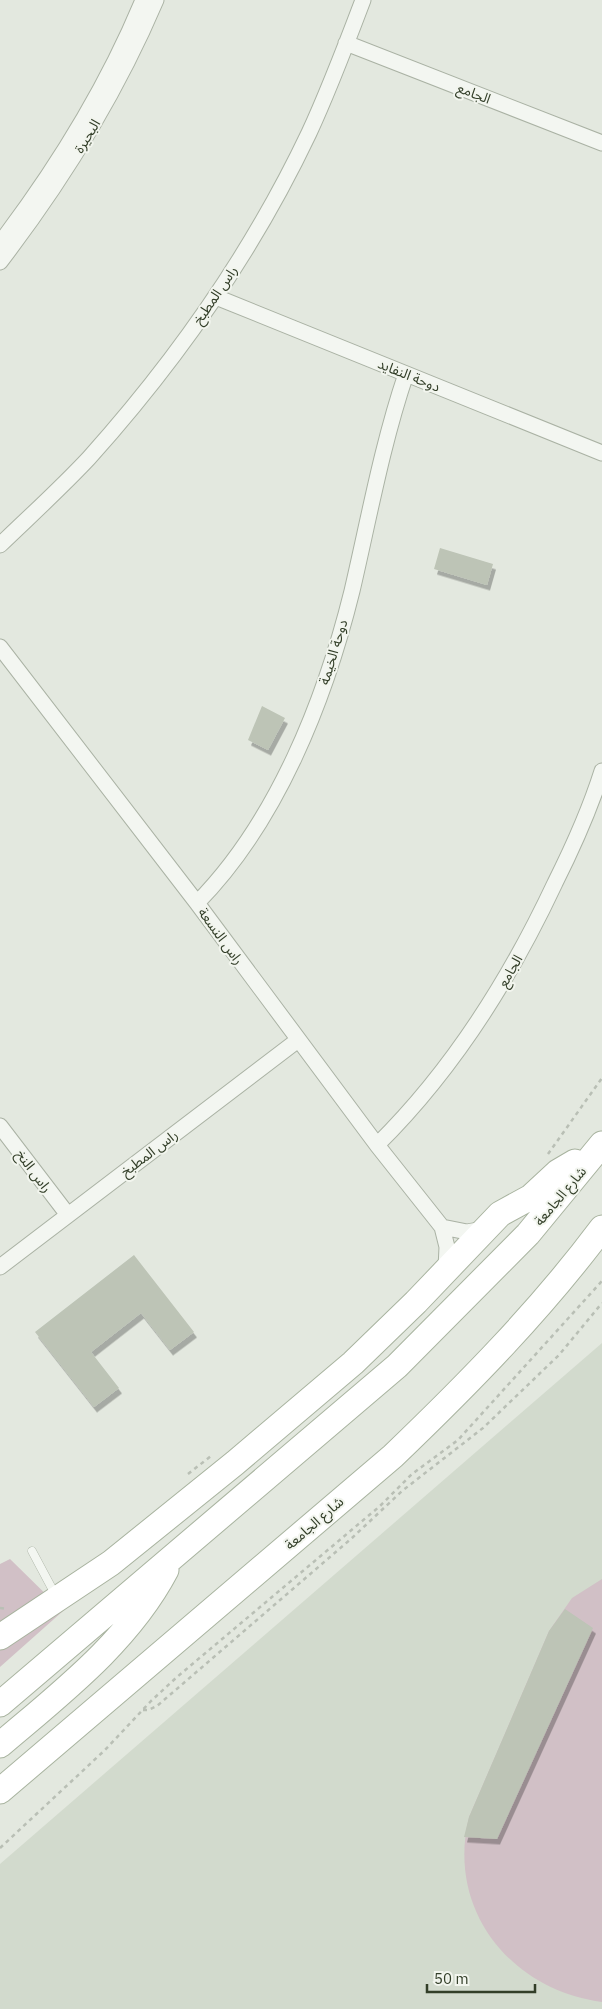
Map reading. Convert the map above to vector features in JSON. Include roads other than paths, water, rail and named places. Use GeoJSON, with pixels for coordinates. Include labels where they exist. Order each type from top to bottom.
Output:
{"type":"FeatureCollection","features":[{"type":"Feature","properties":{"kind":"main road"},"geometry":{"type":"LineString","coordinates":[[0,1637],[58,1600],[146,1536],[332,1383],[500,1214],[531,1197],[572,1163],[599,1148]]}},
{"type":"Feature","properties":{"kind":"main road","name":"شارع الجامعة"},"geometry":{"type":"LineString","coordinates":[[0,1704],[397,1366],[528,1234],[599,1148]]}},
{"type":"Feature","properties":{"kind":"main road","name":"شارع الجامعة"},"geometry":{"type":"LineString","coordinates":[[0,1791],[393,1456],[465,1386],[523,1325],[602,1228]]}},
{"type":"Feature","properties":{"kind":"main road"},"geometry":{"type":"LineString","coordinates":[[397,1366],[414,1335],[442,1274]]}},
{"type":"Feature","properties":{"kind":"main road"},"geometry":{"type":"LineString","coordinates":[[0,1745],[105,1653],[128,1629],[158,1584],[174,1554]]}},
{"type":"Feature","properties":{"kind":"street","name":"البحيرة"},"geometry":{"type":"LineString","coordinates":[[0,242],[24,211],[78,129],[143,0]]}},
{"type":"Feature","properties":{"kind":"street","name":"البحيرة"},"geometry":{"type":"LineString","coordinates":[[0,262],[33,218],[88,134],[111,94],[156,0]]}},
{"type":"Feature","properties":{"kind":"street","name":"راس المطبخ"},"geometry":{"type":"LineString","coordinates":[[0,545],[88,459],[141,397],[216,297],[301,150],[346,44],[362,0]]}},
{"type":"Feature","properties":{"kind":"street","name":"الجامع"},"geometry":{"type":"LineString","coordinates":[[346,44],[602,143]]}},
{"type":"Feature","properties":{"kind":"street","name":"دوحة النفايد"},"geometry":{"type":"LineString","coordinates":[[216,297],[602,453]]}},
{"type":"Feature","properties":{"kind":"street","name":"دوحة الخيمة"},"geometry":{"type":"LineString","coordinates":[[197,903],[222,876],[260,820],[290,763],[319,698],[340,633],[389,432],[406,374]]}},
{"type":"Feature","properties":{"kind":"street","name":"راس النسعة"},"geometry":{"type":"LineString","coordinates":[[0,647],[197,903],[377,1145],[442,1227],[447,1248],[442,1274]]}},
{"type":"Feature","properties":{"kind":"street","name":"الجامع"},"geometry":{"type":"LineString","coordinates":[[377,1145],[433,1085],[494,998],[516,961],[549,897],[575,841],[602,771]]}},
{"type":"Feature","properties":{"kind":"street","name":"راس المطبخ"},"geometry":{"type":"LineString","coordinates":[[0,1267],[298,1040]]}},
{"type":"Feature","properties":{"kind":"street","name":"راس النخ"},"geometry":{"type":"LineString","coordinates":[[0,1126],[68,1215]]}},
{"type":"Feature","properties":{"kind":"street"},"geometry":{"type":"LineString","coordinates":[[442,1227],[466,1232],[484,1229]]}},
{"type":"Feature","properties":{"kind":"lane"},"geometry":{"type":"LineString","coordinates":[[32,1551],[58,1600]]}}]}
